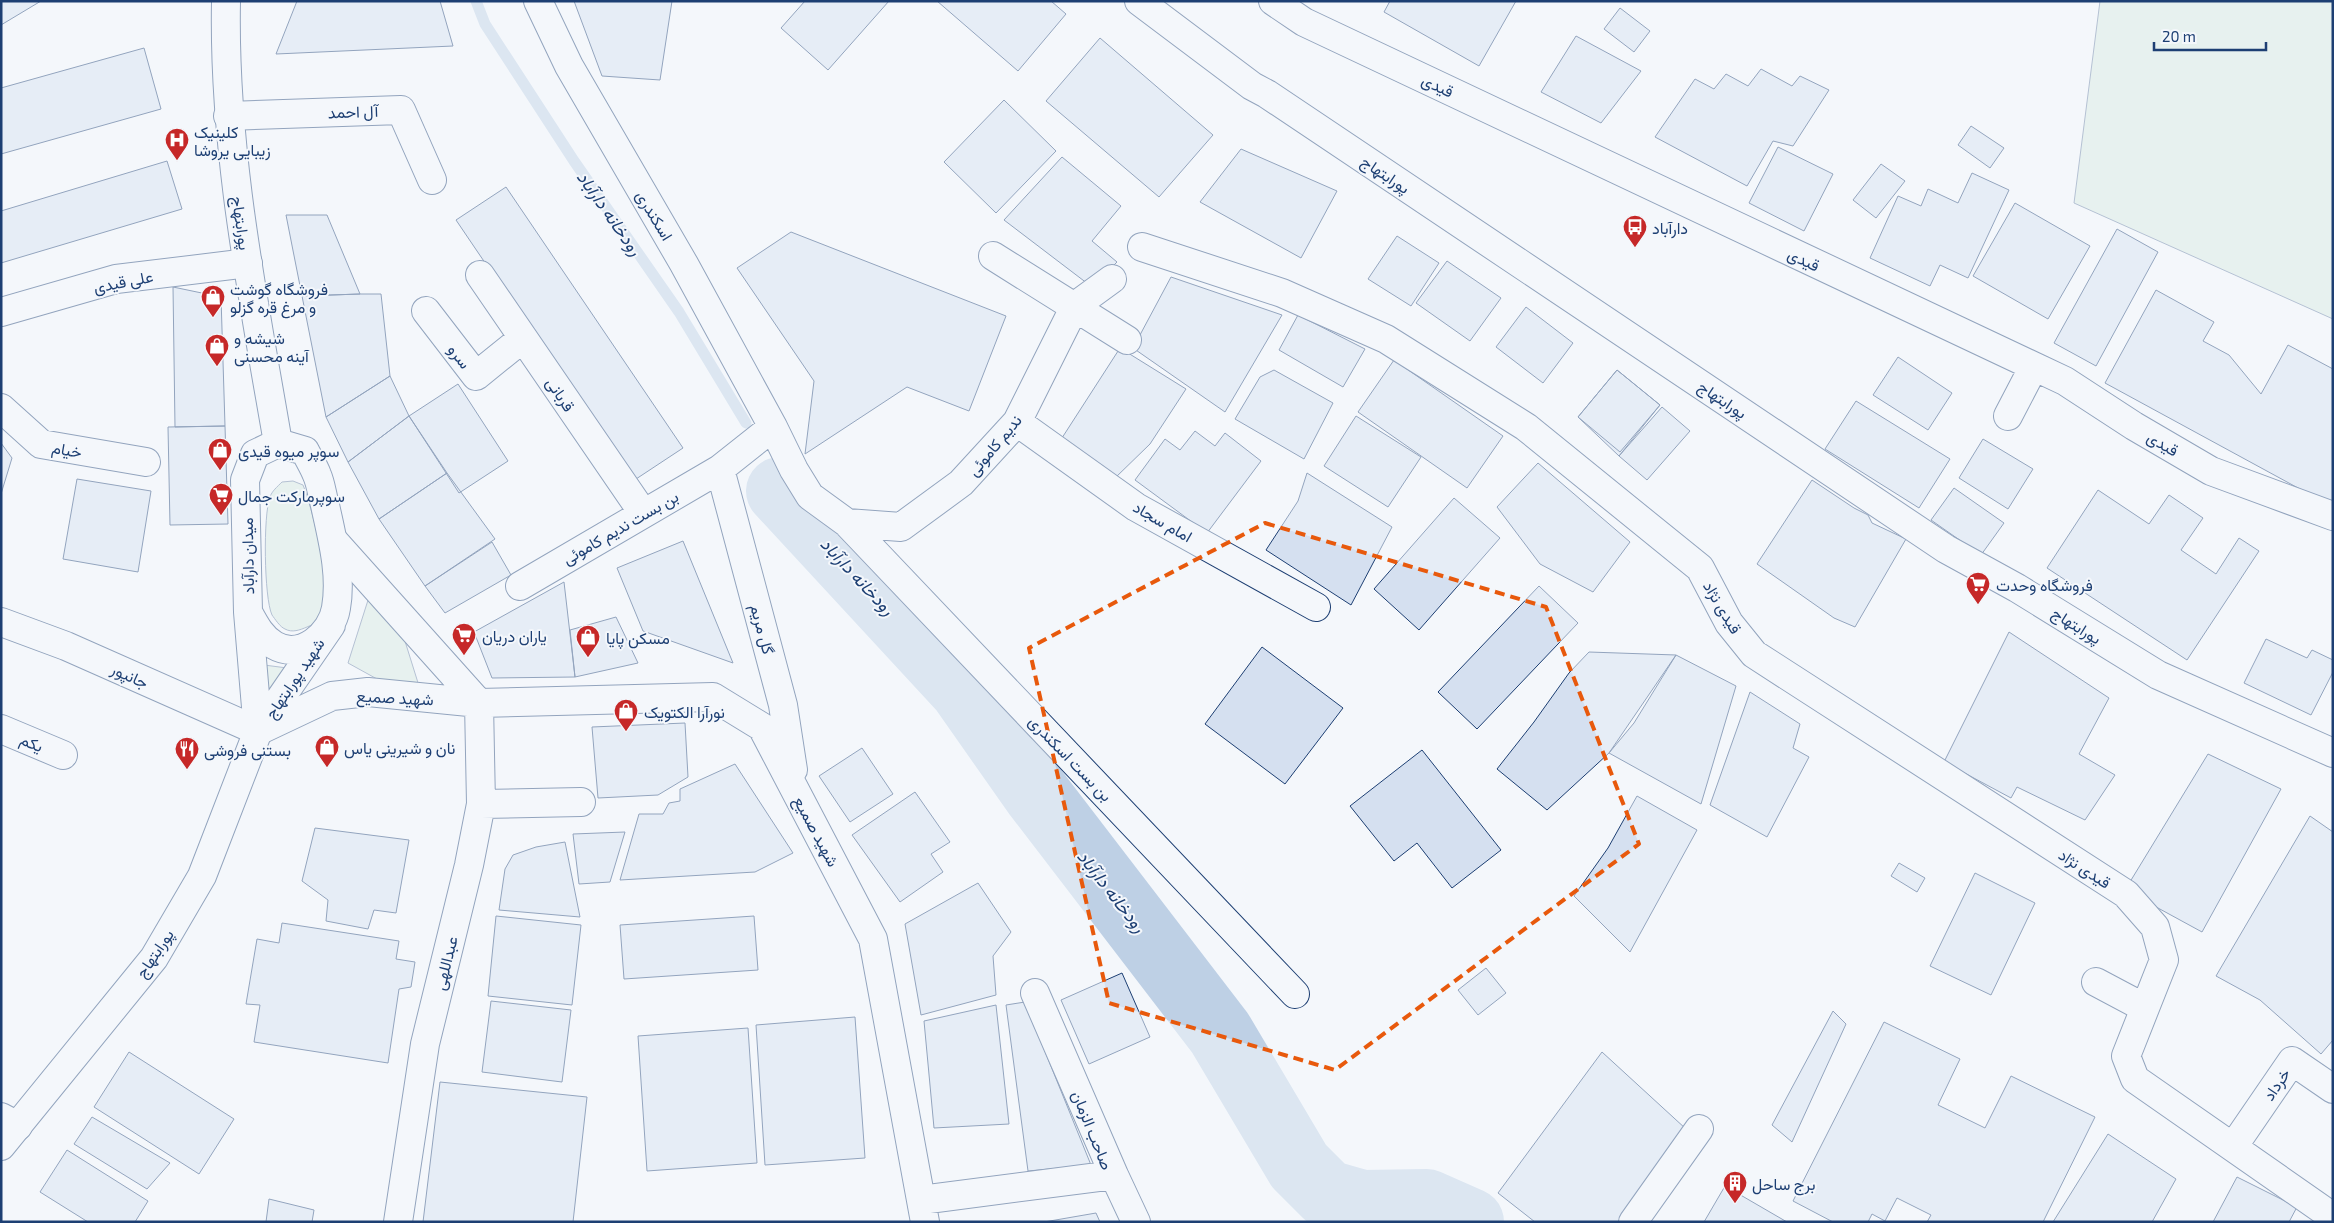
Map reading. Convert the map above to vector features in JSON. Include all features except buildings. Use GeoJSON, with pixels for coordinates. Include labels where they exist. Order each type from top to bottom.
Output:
{"type":"FeatureCollection","features":[{"type":"Feature","properties":{"kind":"street","name":"پورابتهاج"},"geometry":{"type":"LineString","coordinates":[[226,1],[224,57],[228,116],[248,263],[278,443]]}},
{"type":"Feature","properties":{"kind":"street","name":"اسکندری"},"geometry":{"type":"LineString","coordinates":[[538,1],[568,66],[684,264],[794,470],[810,496],[847,523]]}},
{"type":"Feature","properties":{"kind":"street","name":"پورابتهاج"},"geometry":{"type":"LineString","coordinates":[[1139,1],[1252,86],[1946,549],[2017,588],[2158,675],[2333,753]]}},
{"type":"Feature","properties":{"kind":"street","name":"قیدی"},"geometry":{"type":"LineString","coordinates":[[1273,1],[1304,22],[2033,368],[2065,381],[2134,426],[2211,471],[2333,516]]}},
{"type":"Feature","properties":{"kind":"street","name":"آل احمد"},"geometry":{"type":"LineString","coordinates":[[228,116],[401,110],[432,180]]}},
{"type":"Feature","properties":{"kind":"street","name":"قیدی نژاد"},"geometry":{"type":"LineString","coordinates":[[1142,247],[1282,293],[1386,339],[1526,427],[1700,568],[1729,623],[1754,654],[2126,894],[2155,927],[2164,960],[2126,1056],[2135,1079],[2233,1147],[2323,1216]]}},
{"type":"Feature","properties":{"kind":"street"},"geometry":{"type":"LineString","coordinates":[[994,256],[1127,340]]}},
{"type":"Feature","properties":{"kind":"street","name":"علی قیدی"},"geometry":{"type":"LineString","coordinates":[[1,312],[116,279],[248,263]]}},
{"type":"Feature","properties":{"kind":"street","name":"قربانی"},"geometry":{"type":"LineString","coordinates":[[480,275],[643,513]]}},
{"type":"Feature","properties":{"kind":"street","name":"ندیم کاموئی"},"geometry":{"type":"LineString","coordinates":[[847,523],[901,527],[961,483],[1017,422],[1075,306],[1112,279]]}},
{"type":"Feature","properties":{"kind":"street","name":"سرو"},"geometry":{"type":"LineString","coordinates":[[426,311],[476,376],[523,338]]}},
{"type":"Feature","properties":{"kind":"street"},"geometry":{"type":"LineString","coordinates":[[2008,416],[2033,368]]}},
{"type":"Feature","properties":{"kind":"street","name":"خیام"},"geometry":{"type":"LineString","coordinates":[[1,408],[41,444],[146,462]]}},
{"type":"Feature","properties":{"kind":"street","name":"امام سجاد"},"geometry":{"type":"LineString","coordinates":[[1017,422],[1136,507],[1316,607]]}},
{"type":"Feature","properties":{"kind":"street"},"geometry":{"type":"LineString","coordinates":[[720,469],[773,428]]}},
{"type":"Feature","properties":{"kind":"street"},"geometry":{"type":"LineString","coordinates":[[278,443],[305,451],[318,477],[333,540],[338,588],[336,609],[331,625]]}},
{"type":"Feature","properties":{"kind":"street","name":"میدان دارآباد"},"geometry":{"type":"LineString","coordinates":[[278,443],[255,454],[245,480],[248,612],[260,633],[275,646],[292,650],[307,646],[321,638],[331,625]]}},
{"type":"Feature","properties":{"kind":"street","name":"بن بست ندیم کاموئی"},"geometry":{"type":"LineString","coordinates":[[520,586],[720,469]]}},
{"type":"Feature","properties":{"kind":"street","name":"گل مریم"},"geometry":{"type":"LineString","coordinates":[[720,469],[783,706],[796,791]]}},
{"type":"Feature","properties":{"kind":"street","name":"بن بست اسکندری"},"geometry":{"type":"LineString","coordinates":[[847,523],[1295,994]]}},
{"type":"Feature","properties":{"kind":"street"},"geometry":{"type":"LineString","coordinates":[[333,540],[479,703]]}},
{"type":"Feature","properties":{"kind":"street","name":"شهید پورابتهاج"},"geometry":{"type":"LineString","coordinates":[[248,612],[258,731]]}},
{"type":"Feature","properties":{"kind":"street","name":"جانپور"},"geometry":{"type":"LineString","coordinates":[[1,622],[66,646],[258,731]]}},
{"type":"Feature","properties":{"kind":"street","name":"شهید پورابتهاج"},"geometry":{"type":"LineString","coordinates":[[258,731],[331,625]]}},
{"type":"Feature","properties":{"kind":"street","name":"شهید صمیع"},"geometry":{"type":"LineString","coordinates":[[258,731],[332,696],[368,692],[479,703],[713,697],[762,728],[873,939],[923,1211]]}},
{"type":"Feature","properties":{"kind":"street","name":"عبداللهی"},"geometry":{"type":"LineString","coordinates":[[398,1222],[425,1044],[469,864],[481,804],[479,703]]}},
{"type":"Feature","properties":{"kind":"street","name":"یکم"},"geometry":{"type":"LineString","coordinates":[[1,729],[63,755]]}},
{"type":"Feature","properties":{"kind":"street","name":"پورابتهاج"},"geometry":{"type":"LineString","coordinates":[[7,1130],[154,958],[202,876],[258,731]]}},
{"type":"Feature","properties":{"kind":"street"},"geometry":{"type":"LineString","coordinates":[[481,804],[581,802]]}},
{"type":"Feature","properties":{"kind":"street"},"geometry":{"type":"LineString","coordinates":[[2096,982],[2145,1008]]}},
{"type":"Feature","properties":{"kind":"street","name":"صاحب الزمان"},"geometry":{"type":"LineString","coordinates":[[923,1211],[1114,1175],[1035,993]]}},
{"type":"Feature","properties":{"kind":"street","name":"خرداد"},"geometry":{"type":"LineString","coordinates":[[2233,1147],[2292,1061],[2333,1089]]}},
{"type":"Feature","properties":{"kind":"street"},"geometry":{"type":"LineString","coordinates":[[1633,1222],[1699,1129]]}},
{"type":"Feature","properties":{"kind":"street"},"geometry":{"type":"LineString","coordinates":[[1114,1175],[1136,1222]]}},
{"type":"Feature","properties":{"kind":"highlighted area"},"geometry":{"type":"Polygon","coordinates":[[[1265,523],[1546,607],[1639,844],[1335,1070],[1109,1003],[1029,648],[1265,523]]]}},
{"type":"Feature","properties":{"kind":"shaded area"},"geometry":{"type":"Polygon","coordinates":[[[2100,1],[2333,1],[2333,319],[2074,203],[2100,1]]]}},
{"type":"Feature","properties":{"kind":"shaded area"},"geometry":{"type":"Polygon","coordinates":[[[293,481],[303,485],[307,495],[319,543],[325,577],[326,601],[322,613],[317,620],[311,625],[293,631],[283,628],[278,623],[272,615],[269,606],[265,538],[270,497],[282,482],[293,481]]]}},
{"type":"Feature","properties":{"kind":"shaded area"},"geometry":{"type":"Polygon","coordinates":[[[369,597],[404,638],[419,686],[377,679],[348,663],[369,597]]]}},
{"type":"Feature","properties":{"kind":"shaded area"},"geometry":{"type":"Polygon","coordinates":[[[264,665],[295,669],[261,718],[264,665]]]}},
{"type":"Feature","properties":{"kind":"waterway","name":"رودخانه دارآباد"},"geometry":{"type":"LineString","coordinates":[[476,1],[485,24],[574,161],[679,312],[746,423]]}},
{"type":"Feature","properties":{"kind":"waterway","name":"رودخانه دارآباد"},"geometry":{"type":"LineString","coordinates":[[780,491],[963,689],[1036,793],[1220,1033],[1299,1166],[1327,1194],[1362,1204],[1427,1203],[1470,1222]]}},
{"type":"Feature","properties":{"kind":"place","name":"کلینیک زیبایی یروشا"},"geometry":{"type":"Point","coordinates":[177,161]}},
{"type":"Feature","properties":{"kind":"place","name":"دارآباد"},"geometry":{"type":"Point","coordinates":[1635,248]}},
{"type":"Feature","properties":{"kind":"place","name":"فروشگاه گوشت و مرغ قره گزلو"},"geometry":{"type":"Point","coordinates":[213,318]}},
{"type":"Feature","properties":{"kind":"place","name":"شیشه و آینه محسنی"},"geometry":{"type":"Point","coordinates":[217,367]}},
{"type":"Feature","properties":{"kind":"place","name":"سوپر میوه قیدی"},"geometry":{"type":"Point","coordinates":[220,471]}},
{"type":"Feature","properties":{"kind":"place","name":"سوپرمارکت جمال"},"geometry":{"type":"Point","coordinates":[221,516]}},
{"type":"Feature","properties":{"kind":"place","name":"فروشگاه وحدت"},"geometry":{"type":"Point","coordinates":[1978,605]}},
{"type":"Feature","properties":{"kind":"place","name":"یاران دریان"},"geometry":{"type":"Point","coordinates":[464,656]}},
{"type":"Feature","properties":{"kind":"place","name":"مسکن پایا"},"geometry":{"type":"Point","coordinates":[588,658]}},
{"type":"Feature","properties":{"kind":"place","name":"نورآرا الکتویک"},"geometry":{"type":"Point","coordinates":[626,732]}},
{"type":"Feature","properties":{"kind":"place","name":"نان و شیرینی یاس"},"geometry":{"type":"Point","coordinates":[327,768]}},
{"type":"Feature","properties":{"kind":"place","name":"بستنی فروشی"},"geometry":{"type":"Point","coordinates":[187,770]}},
{"type":"Feature","properties":{"kind":"place","name":"برج ساحل"},"geometry":{"type":"Point","coordinates":[1735,1204]}}]}
